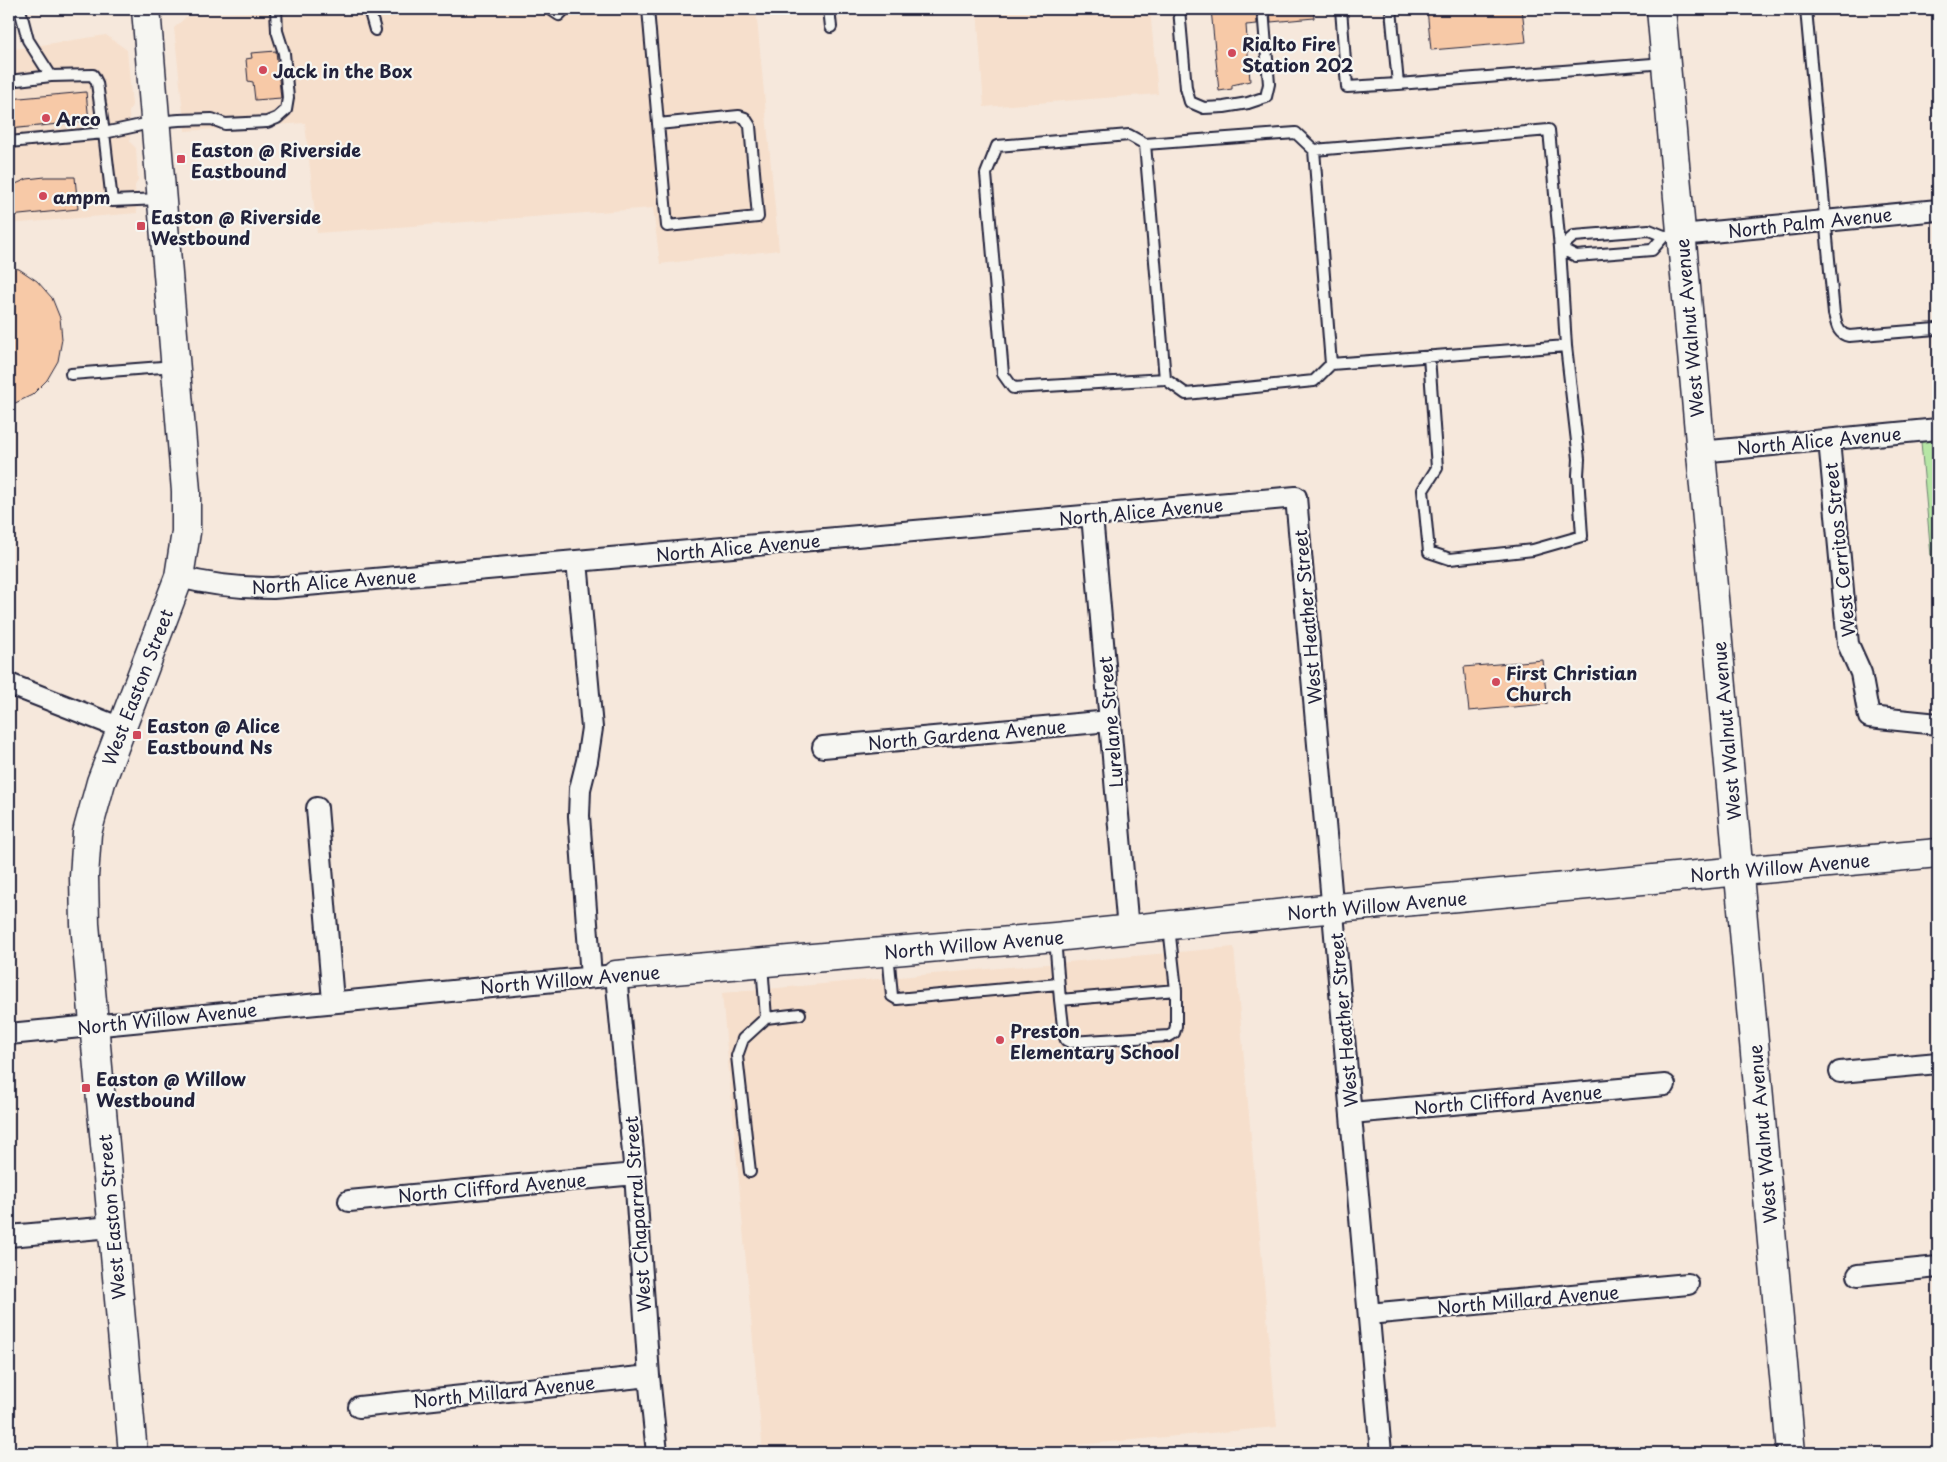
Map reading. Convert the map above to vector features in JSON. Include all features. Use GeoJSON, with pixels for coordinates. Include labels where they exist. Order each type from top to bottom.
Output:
{"type":"FeatureCollection","features":[{"type":"Feature","properties":{"kind":"street","name":"West Easton Street"},"geometry":{"type":"LineString","coordinates":[[133,1453],[85,924],[84,877],[86,840],[101,782],[179,577],[186,532],[176,366],[146,9]]}},
{"type":"Feature","properties":{"kind":"street","name":"West Walnut Avenue"},"geometry":{"type":"LineString","coordinates":[[1661,9],[1666,63],[1673,236],[1700,452],[1791,1453]]}},
{"type":"Feature","properties":{"kind":"street","name":"North Palm Avenue"},"geometry":{"type":"LineString","coordinates":[[1673,236],[1938,210]]}},
{"type":"Feature","properties":{"kind":"street","name":"North Alice Avenue"},"geometry":{"type":"LineString","coordinates":[[1700,452],[1938,429]]}},
{"type":"Feature","properties":{"kind":"street","name":"West Cerritos Street"},"geometry":{"type":"LineString","coordinates":[[1829,440],[1848,644],[1861,673],[1869,716],[1938,724]]}},
{"type":"Feature","properties":{"kind":"street","name":"North Alice Avenue"},"geometry":{"type":"LineString","coordinates":[[179,577],[198,582],[242,588],[273,588],[1296,497]]}},
{"type":"Feature","properties":{"kind":"street","name":"West Heather Street"},"geometry":{"type":"LineString","coordinates":[[1296,497],[1381,1453]]}},
{"type":"Feature","properties":{"kind":"street","name":"Lurelane Street"},"geometry":{"type":"LineString","coordinates":[[1092,515],[1128,930]]}},
{"type":"Feature","properties":{"kind":"street","name":"West Chaparral Street"},"geometry":{"type":"LineString","coordinates":[[577,561],[592,728],[580,789],[578,816],[635,1174],[649,1376],[657,1453]]}},
{"type":"Feature","properties":{"kind":"street"},"geometry":{"type":"LineString","coordinates":[[9,684],[121,728]]}},
{"type":"Feature","properties":{"kind":"street","name":"North Gardena Avenue"},"geometry":{"type":"LineString","coordinates":[[823,747],[1110,721]]}},
{"type":"Feature","properties":{"kind":"street"},"geometry":{"type":"LineString","coordinates":[[317,808],[333,1002]]}},
{"type":"Feature","properties":{"kind":"street","name":"North Willow Avenue"},"geometry":{"type":"LineString","coordinates":[[9,1034],[604,976],[1055,937],[1938,852]]}},
{"type":"Feature","properties":{"kind":"street"},"geometry":{"type":"LineString","coordinates":[[1840,1072],[1938,1062]]}},
{"type":"Feature","properties":{"kind":"street","name":"North Clifford Avenue"},"geometry":{"type":"LineString","coordinates":[[1351,1113],[1664,1084]]}},
{"type":"Feature","properties":{"kind":"street","name":"North Clifford Avenue"},"geometry":{"type":"LineString","coordinates":[[349,1201],[635,1174]]}},
{"type":"Feature","properties":{"kind":"street"},"geometry":{"type":"LineString","coordinates":[[9,1236],[112,1227]]}},
{"type":"Feature","properties":{"kind":"street"},"geometry":{"type":"LineString","coordinates":[[1858,1275],[1938,1267]]}},
{"type":"Feature","properties":{"kind":"street","name":"North Millard Avenue"},"geometry":{"type":"LineString","coordinates":[[1369,1314],[1688,1284]]}},
{"type":"Feature","properties":{"kind":"street","name":"North Millard Avenue"},"geometry":{"type":"LineString","coordinates":[[359,1407],[649,1376]]}},
{"type":"Feature","properties":{"kind":"lane"},"geometry":{"type":"LineString","coordinates":[[20,9],[28,40],[51,76]]}},
{"type":"Feature","properties":{"kind":"lane"},"geometry":{"type":"LineString","coordinates":[[9,142],[104,133],[155,122],[212,119],[225,124],[266,122],[277,118],[286,110],[288,98],[284,53],[277,31],[276,9]]}},
{"type":"Feature","properties":{"kind":"lane"},"geometry":{"type":"LineString","coordinates":[[369,9],[375,30]]}},
{"type":"Feature","properties":{"kind":"lane"},"geometry":{"type":"LineString","coordinates":[[550,9],[559,15],[565,9]]}},
{"type":"Feature","properties":{"kind":"lane"},"geometry":{"type":"LineString","coordinates":[[652,9],[648,9],[662,172],[667,226],[758,217],[750,126],[745,118],[739,116],[658,124]]}},
{"type":"Feature","properties":{"kind":"lane"},"geometry":{"type":"LineString","coordinates":[[829,9],[831,27]]}},
{"type":"Feature","properties":{"kind":"lane"},"geometry":{"type":"LineString","coordinates":[[1179,9],[1186,88],[1190,102],[1204,108],[1248,103],[1266,96],[1269,84],[1263,9]]}},
{"type":"Feature","properties":{"kind":"lane"},"geometry":{"type":"LineString","coordinates":[[1341,9],[1347,87],[1666,63]]}},
{"type":"Feature","properties":{"kind":"lane"},"geometry":{"type":"LineString","coordinates":[[1391,9],[1398,84]]}},
{"type":"Feature","properties":{"kind":"lane"},"geometry":{"type":"LineString","coordinates":[[1806,9],[1834,314],[1839,331],[1849,336],[1936,329]]}},
{"type":"Feature","properties":{"kind":"lane"},"geometry":{"type":"LineString","coordinates":[[9,81],[51,76],[93,75],[97,83],[112,201],[162,199]]}},
{"type":"Feature","properties":{"kind":"lane"},"geometry":{"type":"LineString","coordinates":[[1314,150],[1549,130],[1560,248],[1566,346],[1579,459],[1578,475],[1582,536],[1533,550],[1450,559],[1429,552],[1423,490],[1437,468],[1428,356]]}},
{"type":"Feature","properties":{"kind":"lane"},"geometry":{"type":"LineString","coordinates":[[1331,364],[1314,150],[1296,133],[1145,144],[1128,135],[997,146],[986,174],[1003,374],[1013,388],[1165,378],[1186,394],[1314,381],[1331,364],[1566,346]]}},
{"type":"Feature","properties":{"kind":"lane"},"geometry":{"type":"LineString","coordinates":[[1145,144],[1165,378]]}},
{"type":"Feature","properties":{"kind":"lane"},"geometry":{"type":"LineString","coordinates":[[1560,248],[1574,236],[1649,230],[1673,236]]}},
{"type":"Feature","properties":{"kind":"lane"},"geometry":{"type":"LineString","coordinates":[[1560,248],[1576,256],[1652,250],[1673,236]]}},
{"type":"Feature","properties":{"kind":"lane"},"geometry":{"type":"LineString","coordinates":[[71,374],[176,366]]}},
{"type":"Feature","properties":{"kind":"lane"},"geometry":{"type":"LineString","coordinates":[[1055,937],[1058,984],[1066,1040],[1070,1042],[1169,1036],[1174,1033],[1176,1026],[1176,990],[1169,926]]}},
{"type":"Feature","properties":{"kind":"lane"},"geometry":{"type":"LineString","coordinates":[[888,951],[892,996],[900,999],[1058,984]]}},
{"type":"Feature","properties":{"kind":"lane"},"geometry":{"type":"LineString","coordinates":[[762,963],[766,1018]]}},
{"type":"Feature","properties":{"kind":"lane"},"geometry":{"type":"LineString","coordinates":[[1060,1000],[1176,990]]}},
{"type":"Feature","properties":{"kind":"lane"},"geometry":{"type":"LineString","coordinates":[[750,1172],[737,1056],[743,1039],[766,1018],[800,1014]]}},
{"type":"Feature","properties":{"kind":"shaded area"},"geometry":{"type":"Polygon","coordinates":[[[302,9],[756,9],[779,250],[660,264],[653,208],[317,233],[305,123],[185,131],[174,28],[186,17],[302,9]]]}},
{"type":"Feature","properties":{"kind":"shaded area"},"geometry":{"type":"Polygon","coordinates":[[[977,9],[1150,9],[1158,94],[984,107],[977,9]]]}},
{"type":"Feature","properties":{"kind":"shaded area"},"geometry":{"type":"Polygon","coordinates":[[[106,35],[127,50],[132,105],[129,112],[130,142],[136,148],[138,180],[135,186],[137,213],[9,224],[9,48],[15,49],[106,35]]]}},
{"type":"Feature","properties":{"kind":"shaded area"},"geometry":{"type":"Polygon","coordinates":[[[1234,947],[1277,1427],[987,1453],[763,1453],[722,993],[1234,947]]]}},
{"type":"Feature","properties":{"kind":"green space"},"geometry":{"type":"Polygon","coordinates":[[[1938,440],[1938,624],[1937,624],[1921,442],[1938,440]]]}},
{"type":"Feature","properties":{"kind":"building","name":"Rialto Fire Station 202"},"geometry":{"type":"Polygon","coordinates":[[[1211,9],[1256,9],[1257,24],[1246,25],[1250,81],[1232,85],[1232,89],[1219,91],[1211,9]]]}},
{"type":"Feature","properties":{"kind":"building"},"geometry":{"type":"Polygon","coordinates":[[[1270,9],[1313,9],[1314,18],[1271,22],[1270,9]]]}},
{"type":"Feature","properties":{"kind":"building"},"geometry":{"type":"Polygon","coordinates":[[[1427,9],[1522,9],[1526,42],[1431,50],[1427,9]]]}},
{"type":"Feature","properties":{"kind":"building","name":"Jack in the Box"},"geometry":{"type":"Polygon","coordinates":[[[276,51],[281,98],[255,100],[253,82],[248,81],[246,59],[252,58],[251,53],[276,51]]]}},
{"type":"Feature","properties":{"kind":"building"},"geometry":{"type":"Polygon","coordinates":[[[86,92],[89,121],[9,129],[9,99],[86,92]]]}},
{"type":"Feature","properties":{"kind":"building","name":"ampm"},"geometry":{"type":"Polygon","coordinates":[[[75,177],[78,209],[10,216],[9,187],[27,179],[75,177]]]}},
{"type":"Feature","properties":{"kind":"building"},"geometry":{"type":"Polygon","coordinates":[[[9,267],[19,269],[37,281],[52,298],[60,318],[62,339],[58,361],[47,380],[32,395],[9,406],[9,267]]]}},
{"type":"Feature","properties":{"kind":"building"},"geometry":{"type":"Polygon","coordinates":[[[1543,660],[1547,704],[1469,711],[1464,667],[1543,660]]]}},
{"type":"Feature","properties":{"kind":"place","name":"Rialto Fire Station 202"},"geometry":{"type":"Point","coordinates":[1232,53]}},
{"type":"Feature","properties":{"kind":"place","name":"Jack in the Box"},"geometry":{"type":"Point","coordinates":[263,70]}},
{"type":"Feature","properties":{"kind":"place","name":"Arco"},"geometry":{"type":"Point","coordinates":[46,118]}},
{"type":"Feature","properties":{"kind":"place","name":"Easton @ Riverside Eastbound"},"geometry":{"type":"Point","coordinates":[181,159]}},
{"type":"Feature","properties":{"kind":"place","name":"ampm"},"geometry":{"type":"Point","coordinates":[43,196]}},
{"type":"Feature","properties":{"kind":"place","name":"Easton @ Riverside Westbound"},"geometry":{"type":"Point","coordinates":[141,226]}},
{"type":"Feature","properties":{"kind":"place","name":"First Christian Church"},"geometry":{"type":"Point","coordinates":[1496,682]}},
{"type":"Feature","properties":{"kind":"place","name":"Easton @ Alice Eastbound Ns"},"geometry":{"type":"Point","coordinates":[137,735]}},
{"type":"Feature","properties":{"kind":"place","name":"Preston Elementary School"},"geometry":{"type":"Point","coordinates":[1000,1040]}},
{"type":"Feature","properties":{"kind":"place","name":"Easton @ Willow Westbound"},"geometry":{"type":"Point","coordinates":[86,1088]}}]}
